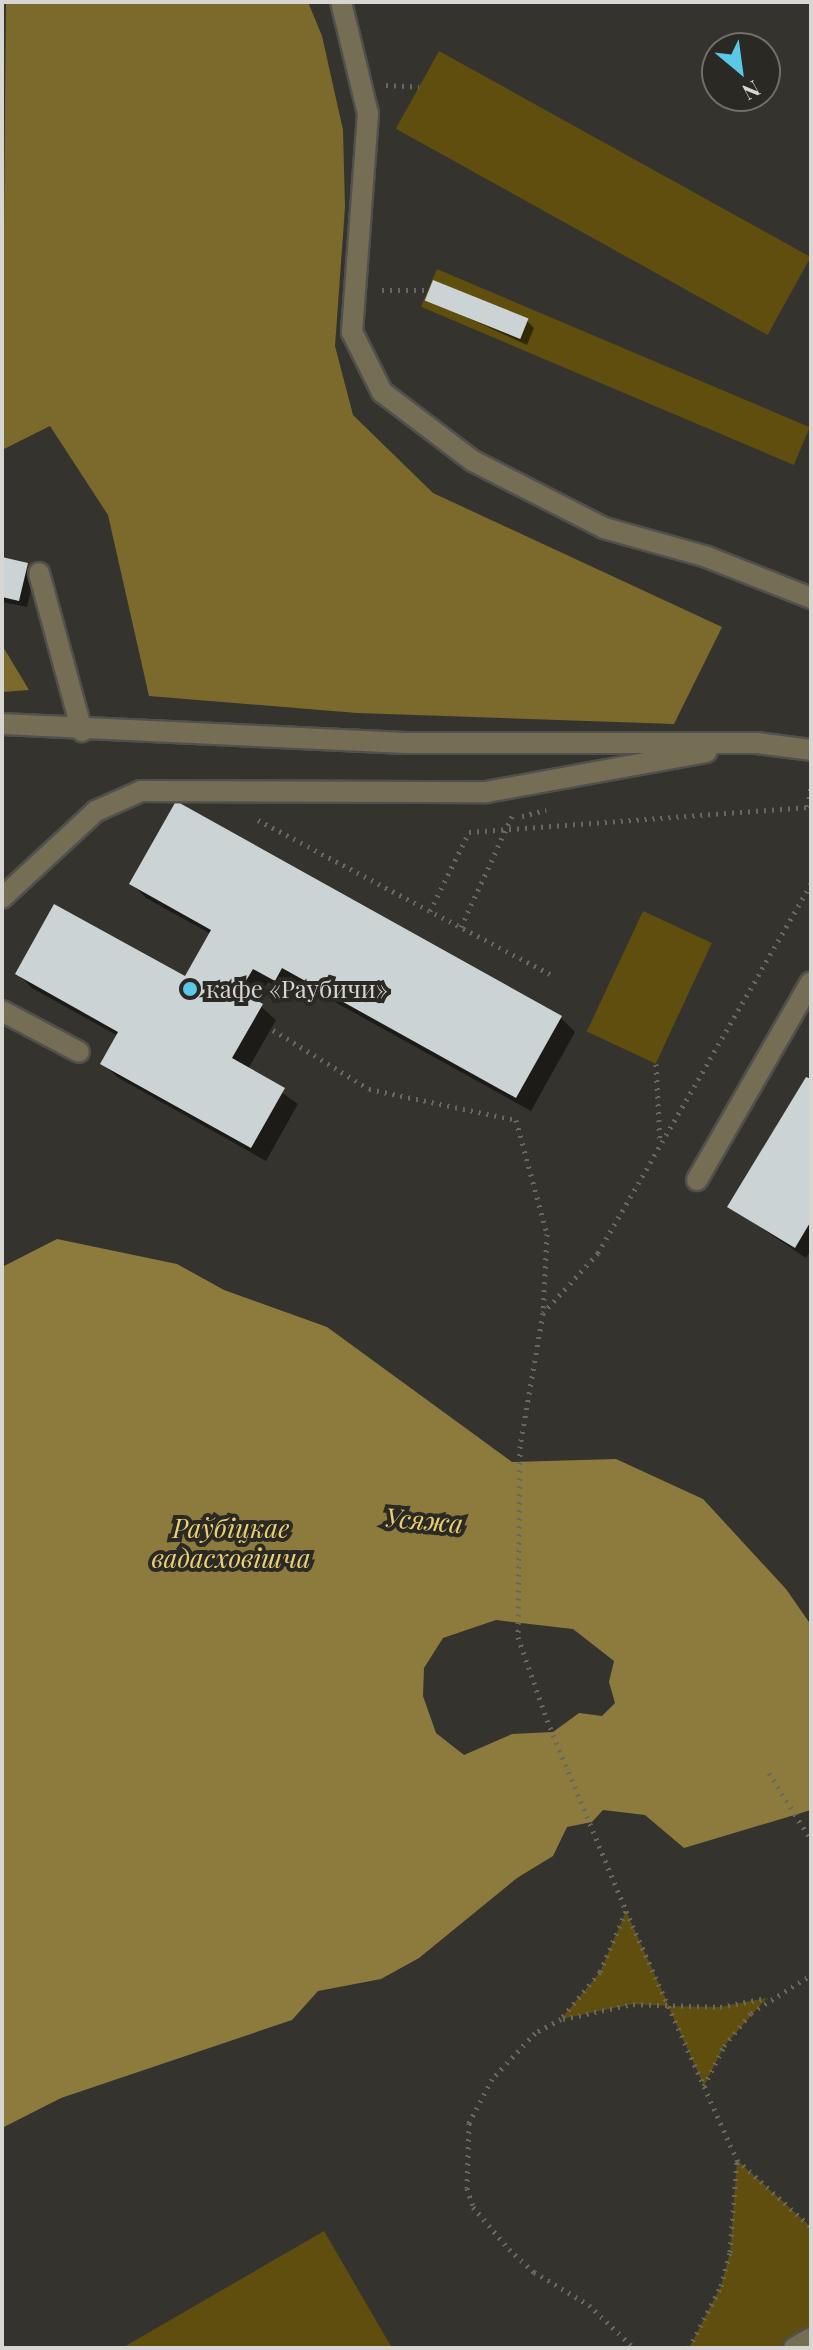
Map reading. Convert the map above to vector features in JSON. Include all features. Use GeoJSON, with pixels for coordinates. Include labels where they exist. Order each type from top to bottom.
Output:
{"type":"FeatureCollection","features":[{"type":"Feature","properties":{"kind":"street"},"geometry":{"type":"LineString","coordinates":[[341,2],[368,114],[352,332],[382,392],[473,461],[604,528],[707,557],[811,598]]}},
{"type":"Feature","properties":{"kind":"street"},"geometry":{"type":"LineString","coordinates":[[39,573],[82,731]]}},
{"type":"Feature","properties":{"kind":"street"},"geometry":{"type":"LineString","coordinates":[[2,724],[82,731],[406,743],[757,743],[811,750]]}},
{"type":"Feature","properties":{"kind":"street"},"geometry":{"type":"LineString","coordinates":[[2,898],[96,811],[141,791],[486,792],[757,743]]}},
{"type":"Feature","properties":{"kind":"street"},"geometry":{"type":"LineString","coordinates":[[697,1180],[811,982]]}},
{"type":"Feature","properties":{"kind":"street"},"geometry":{"type":"LineString","coordinates":[[2,1011],[79,1052]]}},
{"type":"Feature","properties":{"kind":"street"},"geometry":{"type":"LineString","coordinates":[[794,2348],[811,2338]]}},
{"type":"Feature","properties":{"kind":"path"},"geometry":{"type":"LineString","coordinates":[[353,289],[428,290]]}},
{"type":"Feature","properties":{"kind":"path"},"geometry":{"type":"LineString","coordinates":[[430,911],[469,832],[809,807],[811,785]]}},
{"type":"Feature","properties":{"kind":"path"},"geometry":{"type":"LineString","coordinates":[[244,813],[550,974]]}},
{"type":"Feature","properties":{"kind":"path"},"geometry":{"type":"LineString","coordinates":[[461,927],[503,830]]}},
{"type":"Feature","properties":{"kind":"path"},"geometry":{"type":"LineString","coordinates":[[543,1313],[598,1253],[811,884]]}},
{"type":"Feature","properties":{"kind":"path"},"geometry":{"type":"LineString","coordinates":[[273,1030],[369,1089],[516,1120],[547,1234],[543,1313],[520,1446],[518,1637],[547,1720],[592,1822],[626,1911],[737,2160],[811,2227]]}},
{"type":"Feature","properties":{"kind":"path"},"geometry":{"type":"LineString","coordinates":[[656,1064],[660,1144]]}},
{"type":"Feature","properties":{"kind":"path"},"geometry":{"type":"LineString","coordinates":[[769,1773],[811,1840]]}},
{"type":"Feature","properties":{"kind":"path"},"geometry":{"type":"LineString","coordinates":[[561,2019],[600,1972],[626,1911]]}},
{"type":"Feature","properties":{"kind":"path"},"geometry":{"type":"LineString","coordinates":[[634,2348],[589,2305],[534,2272],[509,2249],[473,2207],[467,2188],[469,2123],[492,2079],[535,2033],[561,2019],[633,2004],[720,2007],[767,1998],[811,1975]]}},
{"type":"Feature","properties":{"kind":"path"},"geometry":{"type":"LineString","coordinates":[[704,2086],[724,2046],[767,1998]]}},
{"type":"Feature","properties":{"kind":"path"},"geometry":{"type":"LineString","coordinates":[[689,2348],[721,2286],[730,2252],[737,2160]]}},
{"type":"Feature","properties":{"kind":"shaded area"},"geometry":{"type":"Polygon","coordinates":[[[6,2],[308,2],[322,36],[343,130],[345,207],[335,346],[353,415],[433,493],[722,627],[674,724],[357,713],[149,696],[108,515],[50,426],[2,450],[6,2]]]}},
{"type":"Feature","properties":{"kind":"shaded area"},"geometry":{"type":"Polygon","coordinates":[[[439,51],[811,257],[768,335],[396,129],[439,51]]]}},
{"type":"Feature","properties":{"kind":"shaded area"},"geometry":{"type":"Polygon","coordinates":[[[437,269],[810,427],[794,465],[421,307],[437,269]]]}},
{"type":"Feature","properties":{"kind":"shaded area"},"geometry":{"type":"Polygon","coordinates":[[[2,645],[29,690],[2,692],[2,645]]]}},
{"type":"Feature","properties":{"kind":"shaded area"},"geometry":{"type":"Polygon","coordinates":[[[643,911],[712,943],[656,1064],[587,1032],[643,911]]]}},
{"type":"Feature","properties":{"kind":"shaded area"},"geometry":{"type":"Polygon","coordinates":[[[626,1911],[669,2006],[720,2007],[767,1998],[724,2046],[704,2086],[668,2006],[633,2004],[561,2019],[600,1972],[626,1911]]]}},
{"type":"Feature","properties":{"kind":"shaded area"},"geometry":{"type":"Polygon","coordinates":[[[737,2160],[811,2227],[811,2338],[794,2348],[689,2348],[721,2286],[730,2252],[737,2160]]]}},
{"type":"Feature","properties":{"kind":"shaded area"},"geometry":{"type":"Polygon","coordinates":[[[324,2231],[392,2348],[122,2348],[324,2231]]]}},
{"type":"Feature","properties":{"kind":"water","name":"Раўбіцкае вадасховішча"},"geometry":{"type":"Polygon","coordinates":[[[57,1239],[177,1264],[224,1290],[327,1327],[512,1462],[616,1459],[703,1499],[786,1589],[811,1625],[811,1810],[684,1848],[645,1815],[603,1810],[592,1822],[567,1827],[553,1856],[517,1878],[419,1958],[381,1979],[318,1991],[292,2020],[61,2098],[2,2128],[2,1267],[57,1239]],[[496,1620],[443,1638],[424,1668],[423,1696],[436,1733],[464,1755],[512,1734],[553,1732],[579,1713],[602,1716],[615,1703],[609,1682],[614,1661],[573,1629],[496,1620]]]}},
{"type":"Feature","properties":{"kind":"building"},"geometry":{"type":"Polygon","coordinates":[[[433,280],[528,319],[520,339],[425,300],[433,280]]]}},
{"type":"Feature","properties":{"kind":"building"},"geometry":{"type":"Polygon","coordinates":[[[2,557],[28,563],[19,601],[2,597],[2,557]]]}},
{"type":"Feature","properties":{"kind":"building"},"geometry":{"type":"Polygon","coordinates":[[[176,801],[562,1016],[516,1098],[282,968],[275,981],[253,969],[240,991],[263,1004],[232,1058],[285,1088],[251,1148],[100,1064],[118,1032],[15,974],[54,904],[185,976],[211,930],[129,884],[176,801]]]}},
{"type":"Feature","properties":{"kind":"building"},"geometry":{"type":"Polygon","coordinates":[[[806,1077],[811,1079],[811,1221],[795,1248],[727,1207],[806,1077]]]}},
{"type":"Feature","properties":{"kind":"place","name":"кафе «Раубичи»"},"geometry":{"type":"Point","coordinates":[190,989]}},
{"type":"Feature","properties":{"kind":"water label","name":"Усяжа"},"geometry":{"type":"Point","coordinates":[424,1520]}}]}
